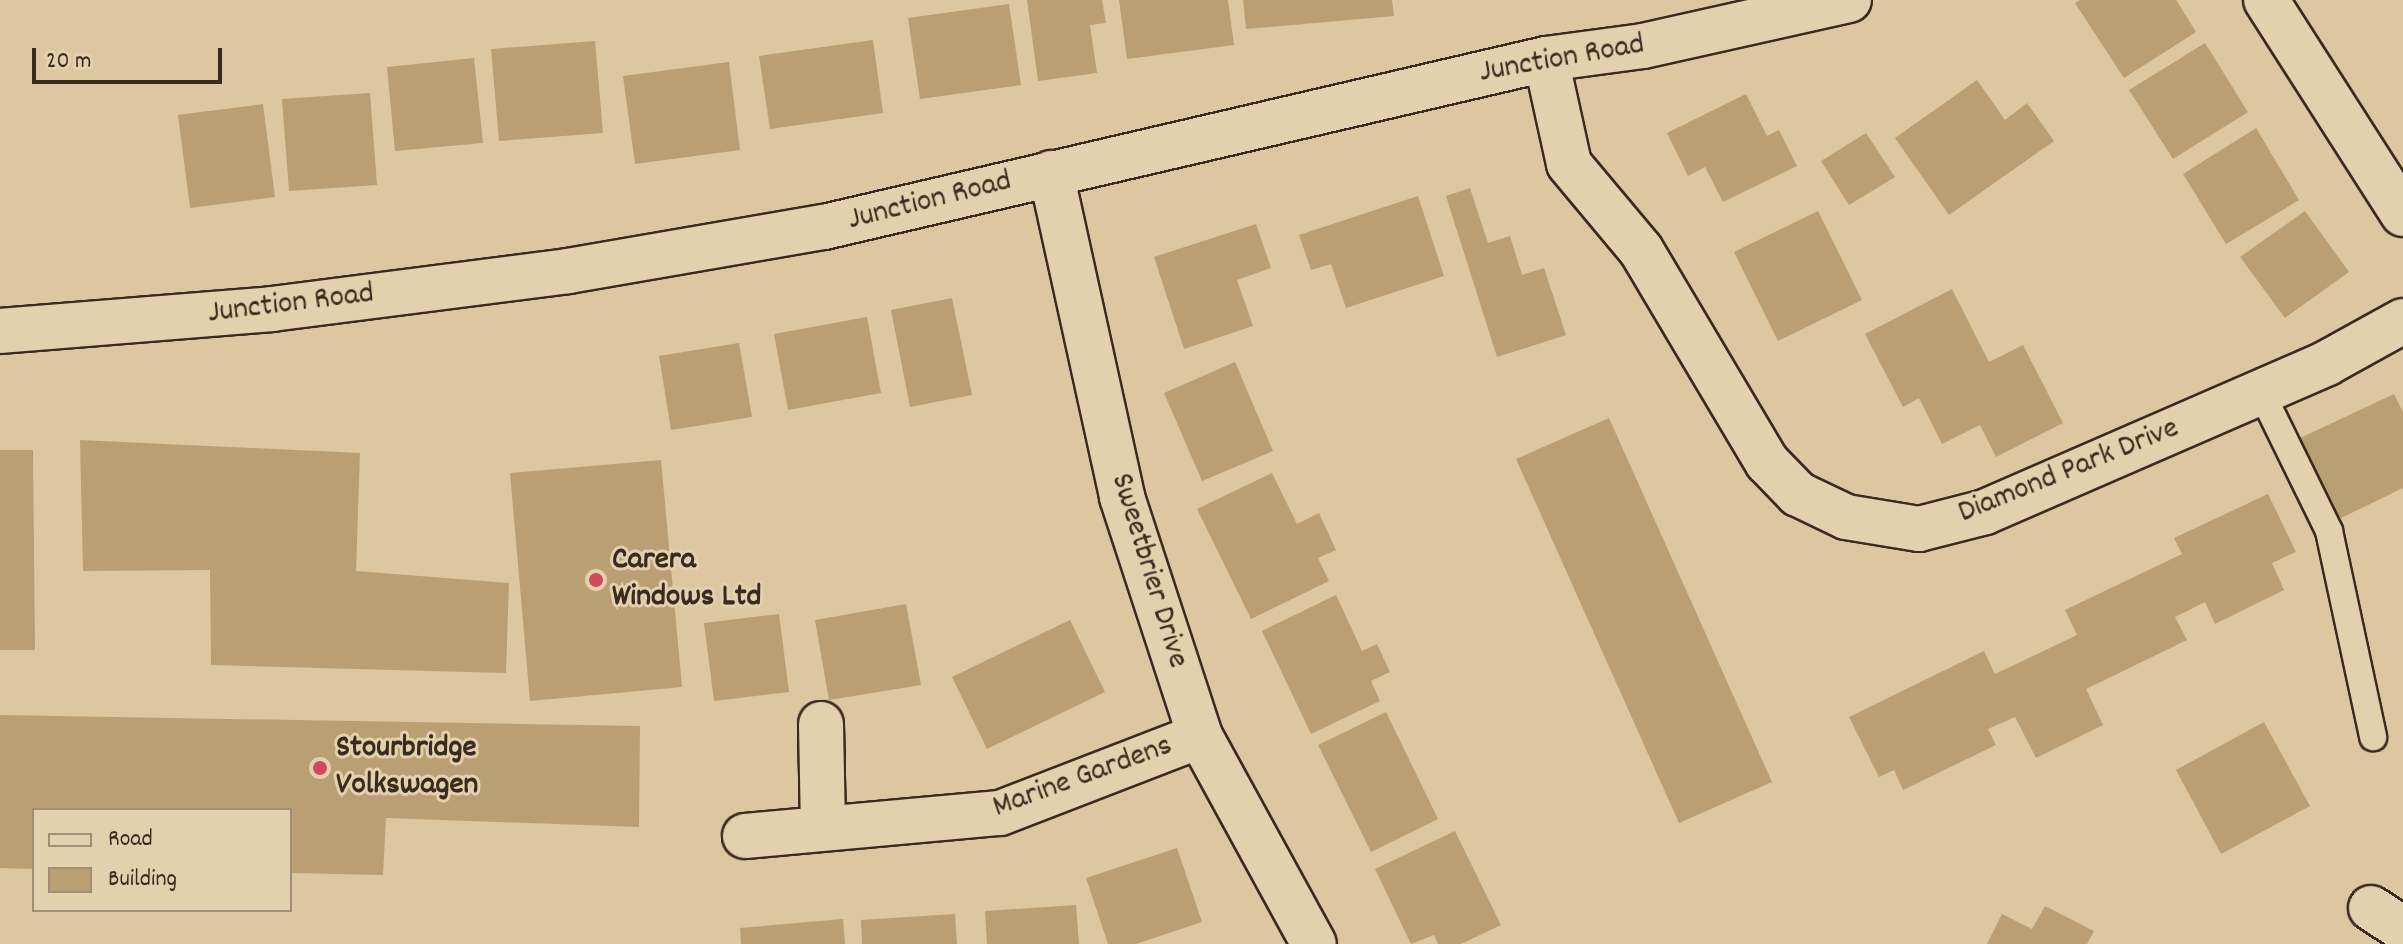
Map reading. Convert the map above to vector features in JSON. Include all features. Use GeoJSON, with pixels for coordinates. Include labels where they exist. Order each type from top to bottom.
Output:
{"type":"FeatureCollection","features":[{"type":"Feature","properties":{"kind":"street","name":"Junction Road"},"geometry":{"type":"LineString","coordinates":[[0,331],[257,311],[568,271],[824,227],[1546,59],[1643,46],[1849,0]]}},
{"type":"Feature","properties":{"kind":"street"},"geometry":{"type":"LineString","coordinates":[[2266,0],[2403,214]]}},
{"type":"Feature","properties":{"kind":"street","name":"Diamond Park Drive"},"geometry":{"type":"LineString","coordinates":[[1546,59],[1569,164],[1641,250],[1767,462],[1798,494],[1846,517],[1919,529],[1985,512],[2261,392],[2403,321]]}},
{"type":"Feature","properties":{"kind":"street","name":"Sweetbrier Drive"},"geometry":{"type":"LineString","coordinates":[[1051,173],[1122,497],[1200,736],[1314,944]]}},
{"type":"Feature","properties":{"kind":"street"},"geometry":{"type":"LineString","coordinates":[[821,724],[823,826]]}},
{"type":"Feature","properties":{"kind":"street","name":"Marine Gardens"},"geometry":{"type":"LineString","coordinates":[[745,836],[823,826],[1000,813],[1200,736]]}},
{"type":"Feature","properties":{"kind":"lane"},"geometry":{"type":"LineString","coordinates":[[2261,392],[2329,531],[2373,737]]}},
{"type":"Feature","properties":{"kind":"building"},"geometry":{"type":"Polygon","coordinates":[[[1027,0],[1102,0],[1106,23],[1090,25],[1097,73],[1038,81],[1027,0]]]}},
{"type":"Feature","properties":{"kind":"building"},"geometry":{"type":"Polygon","coordinates":[[[1119,0],[1228,0],[1234,45],[1127,59],[1119,0]]]}},
{"type":"Feature","properties":{"kind":"building"},"geometry":{"type":"Polygon","coordinates":[[[1243,0],[1392,0],[1394,16],[1246,29],[1243,0]]]}},
{"type":"Feature","properties":{"kind":"building"},"geometry":{"type":"Polygon","coordinates":[[[2080,0],[2176,0],[2196,32],[2124,78],[2075,3],[2080,0]]]}},
{"type":"Feature","properties":{"kind":"building"},"geometry":{"type":"Polygon","coordinates":[[[1009,4],[1021,85],[920,99],[908,18],[1009,4]]]}},
{"type":"Feature","properties":{"kind":"building"},"geometry":{"type":"Polygon","coordinates":[[[873,40],[883,113],[770,129],[759,56],[873,40]]]}},
{"type":"Feature","properties":{"kind":"building"},"geometry":{"type":"Polygon","coordinates":[[[595,41],[603,133],[499,141],[491,49],[595,41]]]}},
{"type":"Feature","properties":{"kind":"building"},"geometry":{"type":"Polygon","coordinates":[[[2205,43],[2248,112],[2173,159],[2129,90],[2205,43]]]}},
{"type":"Feature","properties":{"kind":"building"},"geometry":{"type":"Polygon","coordinates":[[[474,58],[483,143],[395,151],[387,67],[474,58]]]}},
{"type":"Feature","properties":{"kind":"building"},"geometry":{"type":"Polygon","coordinates":[[[729,62],[740,150],[635,164],[623,76],[729,62]]]}},
{"type":"Feature","properties":{"kind":"building"},"geometry":{"type":"Polygon","coordinates":[[[1977,80],[2005,120],[2027,103],[2054,141],[1949,215],[1895,138],[1977,80]]]}},
{"type":"Feature","properties":{"kind":"building"},"geometry":{"type":"Polygon","coordinates":[[[370,93],[377,185],[289,191],[282,99],[370,93]]]}},
{"type":"Feature","properties":{"kind":"building"},"geometry":{"type":"Polygon","coordinates":[[[1746,94],[1767,136],[1779,130],[1797,166],[1723,202],[1705,167],[1688,176],[1667,133],[1746,94]]]}},
{"type":"Feature","properties":{"kind":"building"},"geometry":{"type":"Polygon","coordinates":[[[263,104],[275,197],[190,208],[178,115],[263,104]]]}},
{"type":"Feature","properties":{"kind":"building"},"geometry":{"type":"Polygon","coordinates":[[[2256,128],[2299,200],[2226,244],[2183,174],[2256,128]]]}},
{"type":"Feature","properties":{"kind":"building"},"geometry":{"type":"Polygon","coordinates":[[[1866,133],[1895,177],[1849,205],[1821,161],[1866,133]]]}},
{"type":"Feature","properties":{"kind":"building"},"geometry":{"type":"Polygon","coordinates":[[[1470,188],[1488,243],[1510,236],[1522,275],[1544,268],[1566,335],[1497,357],[1446,196],[1470,188]]]}},
{"type":"Feature","properties":{"kind":"building"},"geometry":{"type":"Polygon","coordinates":[[[1418,196],[1444,276],[1346,308],[1331,264],[1311,270],[1299,235],[1418,196]]]}},
{"type":"Feature","properties":{"kind":"building"},"geometry":{"type":"Polygon","coordinates":[[[1818,211],[1862,300],[1778,341],[1734,252],[1818,211]]]}},
{"type":"Feature","properties":{"kind":"building"},"geometry":{"type":"Polygon","coordinates":[[[2305,211],[2349,272],[2285,318],[2240,257],[2305,211]]]}},
{"type":"Feature","properties":{"kind":"building"},"geometry":{"type":"Polygon","coordinates":[[[1256,224],[1271,268],[1237,280],[1253,326],[1184,349],[1154,257],[1256,224]]]}},
{"type":"Feature","properties":{"kind":"building"},"geometry":{"type":"Polygon","coordinates":[[[1952,289],[1989,362],[2023,345],[2063,423],[1996,457],[1980,425],[1942,444],[1919,398],[1903,407],[1865,334],[1952,289]]]}},
{"type":"Feature","properties":{"kind":"building"},"geometry":{"type":"Polygon","coordinates":[[[952,298],[972,395],[910,407],[891,310],[952,298]]]}},
{"type":"Feature","properties":{"kind":"building"},"geometry":{"type":"Polygon","coordinates":[[[867,317],[881,393],[788,410],[774,334],[867,317]]]}},
{"type":"Feature","properties":{"kind":"building"},"geometry":{"type":"Polygon","coordinates":[[[739,343],[752,417],[671,430],[659,356],[739,343]]]}},
{"type":"Feature","properties":{"kind":"building"},"geometry":{"type":"Polygon","coordinates":[[[1235,362],[1273,451],[1202,481],[1164,393],[1235,362]]]}},
{"type":"Feature","properties":{"kind":"building"},"geometry":{"type":"Polygon","coordinates":[[[2394,394],[2403,412],[2403,488],[2337,520],[2298,439],[2394,394]]]}},
{"type":"Feature","properties":{"kind":"building"},"geometry":{"type":"Polygon","coordinates":[[[1609,418],[1772,782],[1679,823],[1516,459],[1609,418]]]}},
{"type":"Feature","properties":{"kind":"building"},"geometry":{"type":"Polygon","coordinates":[[[80,440],[360,453],[356,571],[509,583],[506,673],[211,665],[210,570],[83,571],[80,440]]]}},
{"type":"Feature","properties":{"kind":"building"},"geometry":{"type":"Polygon","coordinates":[[[0,450],[33,450],[35,650],[0,650],[0,450]]]}},
{"type":"Feature","properties":{"kind":"building","name":"Carera Windows Ltd"},"geometry":{"type":"Polygon","coordinates":[[[661,460],[682,687],[530,701],[510,473],[661,460]]]}},
{"type":"Feature","properties":{"kind":"building"},"geometry":{"type":"Polygon","coordinates":[[[1272,473],[1297,524],[1319,513],[1336,550],[1318,558],[1329,581],[1251,619],[1197,509],[1272,473]]]}},
{"type":"Feature","properties":{"kind":"building"},"geometry":{"type":"Polygon","coordinates":[[[2268,494],[2296,552],[2272,563],[2284,590],[2215,624],[2205,602],[2175,617],[2187,640],[2086,689],[2103,725],[2036,758],[2015,717],[1988,729],[1996,745],[1903,790],[1894,770],[1879,777],[1849,717],[1984,651],[1995,674],[2077,635],[2065,610],[2182,554],[2174,538],[2268,494]]]}},
{"type":"Feature","properties":{"kind":"building"},"geometry":{"type":"Polygon","coordinates":[[[1336,595],[1362,651],[1377,644],[1390,672],[1371,681],[1380,701],[1311,734],[1262,631],[1336,595]]]}},
{"type":"Feature","properties":{"kind":"building"},"geometry":{"type":"Polygon","coordinates":[[[906,604],[921,685],[829,700],[815,620],[906,604]]]}},
{"type":"Feature","properties":{"kind":"building"},"geometry":{"type":"Polygon","coordinates":[[[779,614],[789,692],[714,701],[704,623],[779,614]]]}},
{"type":"Feature","properties":{"kind":"building"},"geometry":{"type":"Polygon","coordinates":[[[1070,620],[1105,692],[987,749],[952,677],[1070,620]]]}},
{"type":"Feature","properties":{"kind":"building"},"geometry":{"type":"Polygon","coordinates":[[[1386,712],[1438,819],[1371,852],[1318,745],[1386,712]]]}},
{"type":"Feature","properties":{"kind":"building","name":"Stourbridge Volkswagen"},"geometry":{"type":"Polygon","coordinates":[[[0,715],[640,726],[639,827],[386,818],[383,875],[292,873],[292,808],[32,808],[32,869],[0,868],[0,715]]]}},
{"type":"Feature","properties":{"kind":"building"},"geometry":{"type":"Polygon","coordinates":[[[2264,722],[2310,806],[2221,854],[2176,770],[2264,722]]]}},
{"type":"Feature","properties":{"kind":"building"},"geometry":{"type":"Polygon","coordinates":[[[1455,831],[1501,925],[1461,944],[1438,944],[1434,935],[1411,944],[1375,869],[1455,831]]]}},
{"type":"Feature","properties":{"kind":"building"},"geometry":{"type":"Polygon","coordinates":[[[1177,848],[1202,922],[1136,944],[1108,944],[1086,878],[1177,848]]]}},
{"type":"Feature","properties":{"kind":"building"},"geometry":{"type":"Polygon","coordinates":[[[1076,905],[1079,944],[987,944],[985,911],[1076,905]]]}},
{"type":"Feature","properties":{"kind":"building"},"geometry":{"type":"Polygon","coordinates":[[[2045,906],[2094,931],[2087,944],[1987,944],[2002,914],[2032,929],[2045,906]]]}},
{"type":"Feature","properties":{"kind":"building"},"geometry":{"type":"Polygon","coordinates":[[[955,914],[957,944],[862,944],[861,920],[955,914]]]}},
{"type":"Feature","properties":{"kind":"building"},"geometry":{"type":"Polygon","coordinates":[[[843,919],[845,944],[741,944],[740,928],[843,919]]]}},
{"type":"Feature","properties":{"kind":"place","name":"Carera Windows Ltd"},"geometry":{"type":"Point","coordinates":[596,580]}},
{"type":"Feature","properties":{"kind":"place","name":"Stourbridge Volkswagen"},"geometry":{"type":"Point","coordinates":[320,768]}}]}
